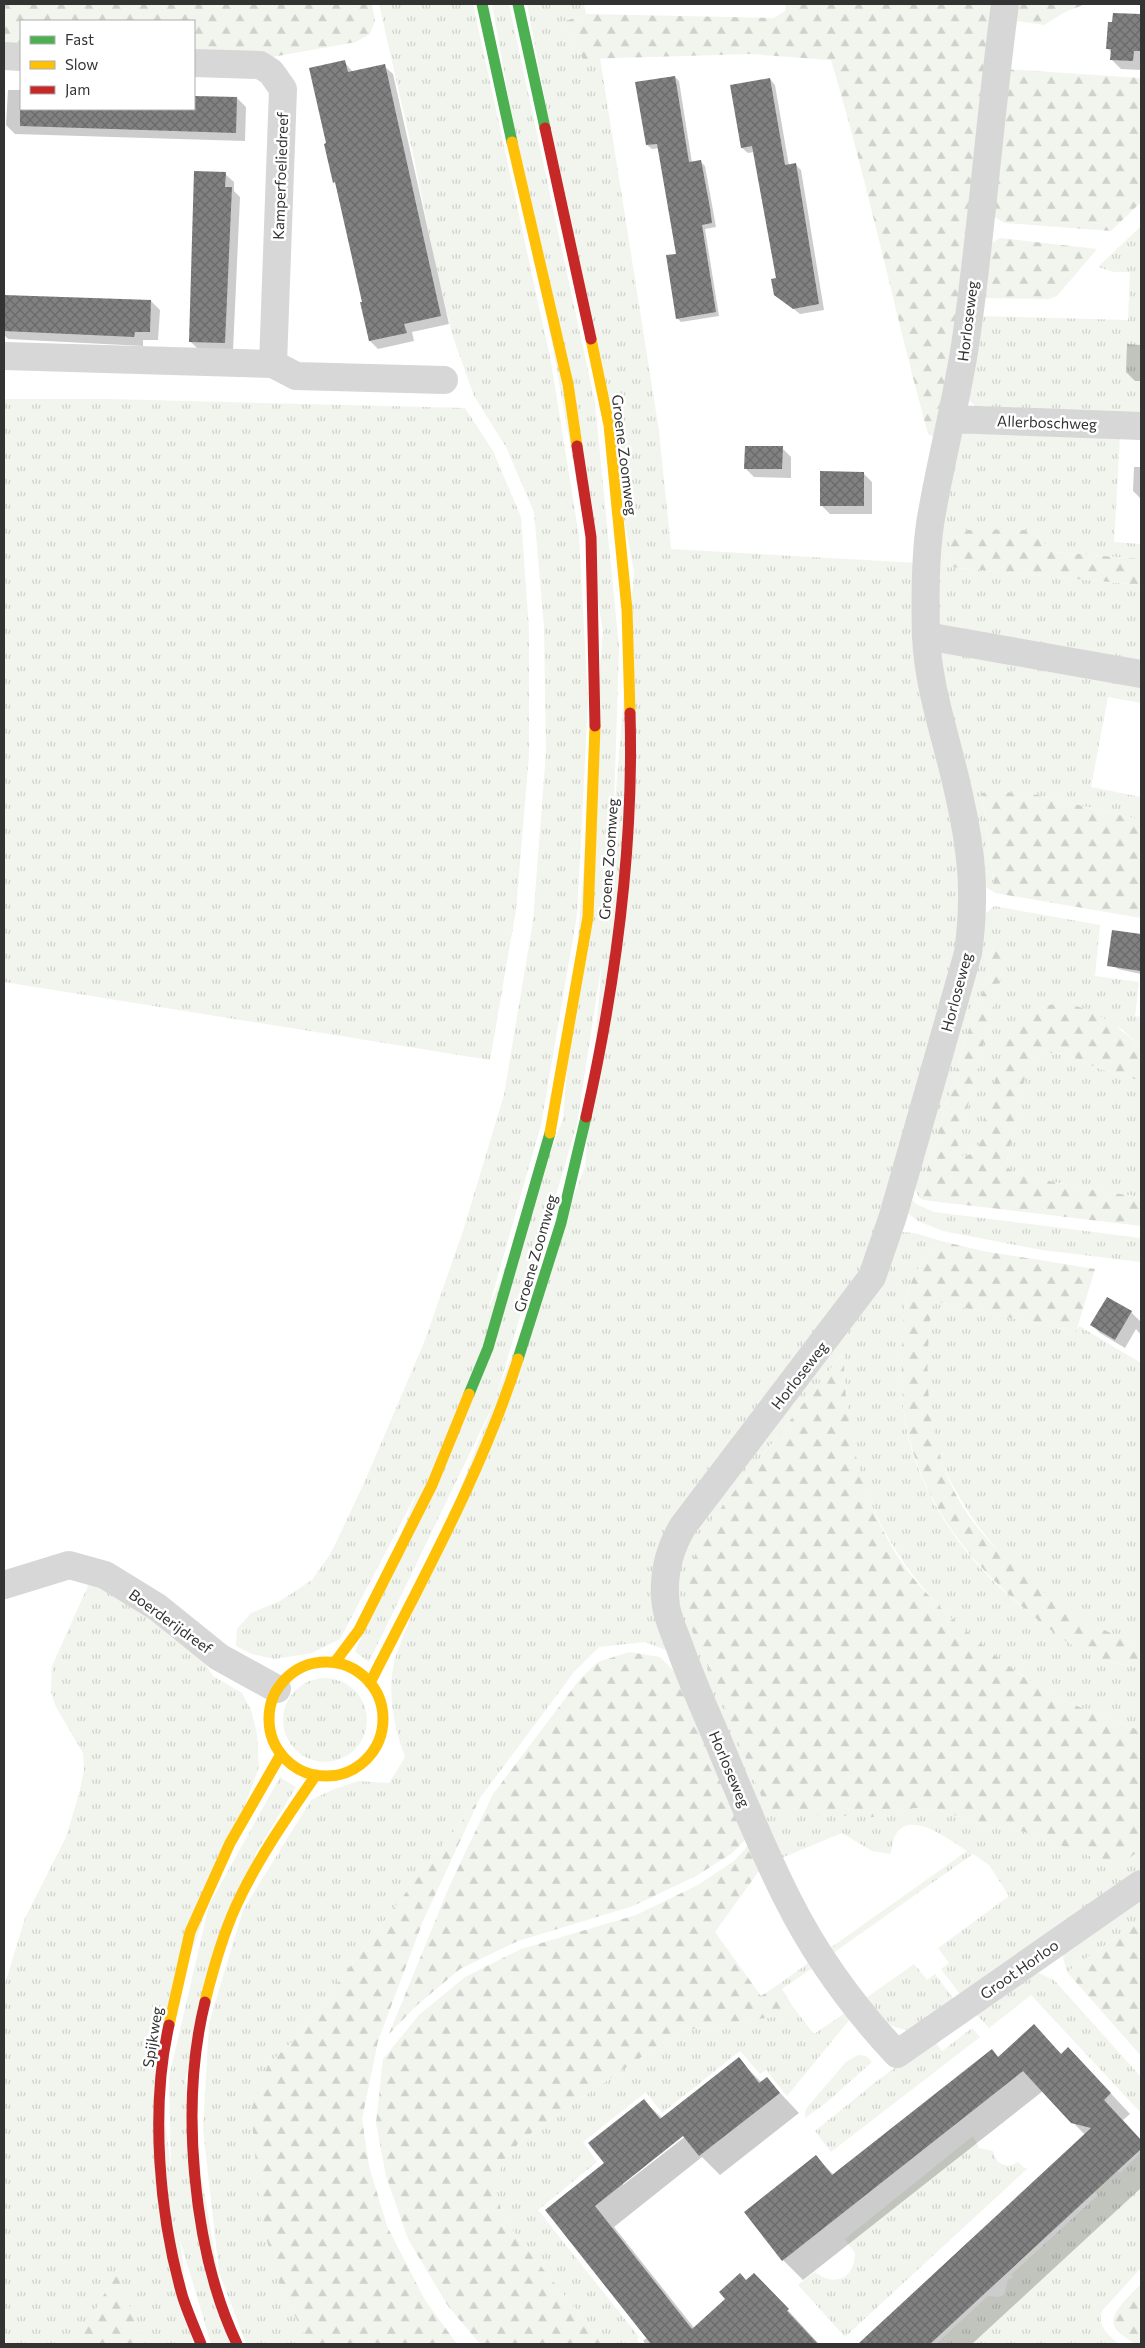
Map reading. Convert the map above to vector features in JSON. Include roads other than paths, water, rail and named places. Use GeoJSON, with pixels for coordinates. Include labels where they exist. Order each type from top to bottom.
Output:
{"type":"FeatureCollection","features":[{"type":"Feature","properties":{"kind":"main road","name":"Groene Zoomweg"},"geometry":{"type":"LineString","coordinates":[[335,1662],[359,1630],[432,1485],[488,1348],[552,1125],[588,917],[596,701],[591,537],[568,384],[482,4]]}},
{"type":"Feature","properties":{"kind":"main road","name":"Groene Zoomweg"},"geometry":{"type":"LineString","coordinates":[[370,1683],[455,1515],[510,1388],[561,1223],[600,1054],[618,938],[627,827],[630,718],[627,610],[609,426],[518,4]]}},
{"type":"Feature","properties":{"kind":"main road"},"geometry":{"type":"LineString","coordinates":[[335,1662],[355,1669],[370,1683],[379,1698],[383,1715],[382,1732],[375,1748],[364,1762],[350,1771],[333,1776],[316,1775],[296,1768],[281,1754],[270,1733],[269,1711],[277,1689],[292,1673],[312,1663],[335,1662]]}},
{"type":"Feature","properties":{"kind":"main road","name":"Spijkweg"},"geometry":{"type":"LineString","coordinates":[[201,2344],[183,2298],[169,2232],[161,2178],[158,2112],[162,2054],[190,1932],[230,1843],[281,1754]]}},
{"type":"Feature","properties":{"kind":"main road"},"geometry":{"type":"LineString","coordinates":[[237,2344],[221,2302],[205,2248],[195,2185],[191,2117],[198,2040],[208,1991],[228,1924],[251,1877],[279,1830],[316,1775]]}},
{"type":"Feature","properties":{"kind":"street","name":"Horloseweg"},"geometry":{"type":"LineString","coordinates":[[897,2054],[863,2015],[839,1982],[805,1931],[787,1898],[688,1671],[666,1607],[665,1575],[674,1540],[683,1526],[872,1277],[893,1216],[968,953],[974,893],[970,849],[959,794],[938,710],[926,636],[930,526],[966,338],[1005,4]]}},
{"type":"Feature","properties":{"kind":"street"},"geometry":{"type":"LineString","coordinates":[[4,56],[20,57]]}},
{"type":"Feature","properties":{"kind":"street","name":"Kamperfoeliedreef"},"geometry":{"type":"LineString","coordinates":[[195,63],[260,65],[271,72],[283,89],[273,364]]}},
{"type":"Feature","properties":{"kind":"street"},"geometry":{"type":"LineString","coordinates":[[4,356],[273,364],[296,376],[444,380]]}},
{"type":"Feature","properties":{"kind":"street","name":"Allerboschweg"},"geometry":{"type":"LineString","coordinates":[[952,419],[1141,426]]}},
{"type":"Feature","properties":{"kind":"street"},"geometry":{"type":"LineString","coordinates":[[926,636],[1141,674]]}},
{"type":"Feature","properties":{"kind":"street","name":"Boerderijdreef"},"geometry":{"type":"LineString","coordinates":[[4,1585],[69,1565],[105,1575],[157,1607],[219,1657],[277,1689]]}},
{"type":"Feature","properties":{"kind":"street","name":"Groot Horloo"},"geometry":{"type":"LineString","coordinates":[[897,2054],[1141,1884]]}}]}
